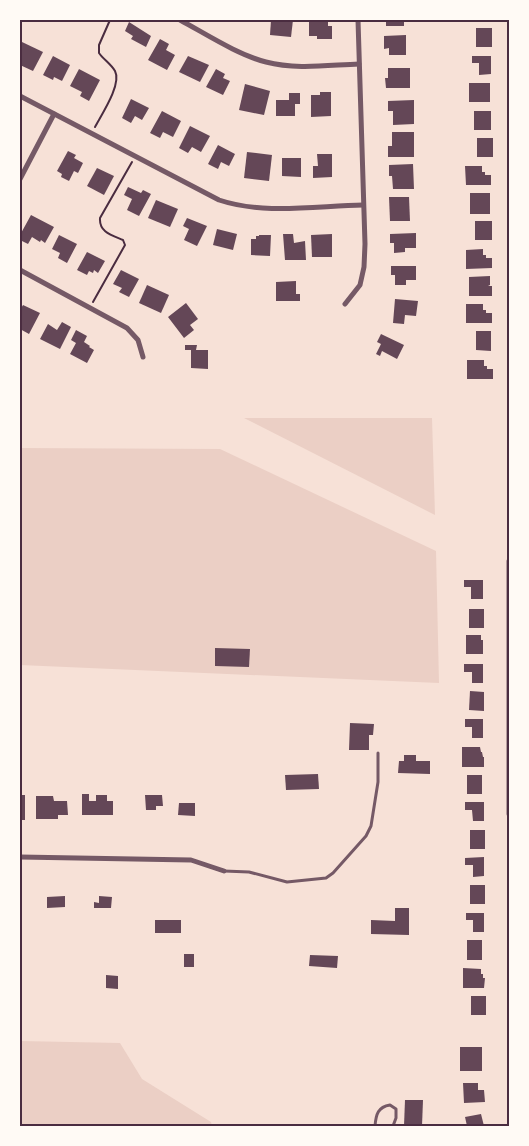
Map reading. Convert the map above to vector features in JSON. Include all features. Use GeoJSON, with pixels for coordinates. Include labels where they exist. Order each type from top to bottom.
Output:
{"type":"FeatureCollection","features":[{"type":"Feature","properties":{"kind":"street"},"geometry":{"type":"LineString","coordinates":[[180,20],[252,57],[267,62],[289,66],[359,64]]}},
{"type":"Feature","properties":{"kind":"street"},"geometry":{"type":"LineString","coordinates":[[346,304],[360,284],[364,267],[365,244],[362,205],[358,20]]}},
{"type":"Feature","properties":{"kind":"street"},"geometry":{"type":"LineString","coordinates":[[20,96],[219,200],[233,205],[263,208],[362,205]]}},
{"type":"Feature","properties":{"kind":"street"},"geometry":{"type":"LineString","coordinates":[[20,179],[54,114]]}},
{"type":"Feature","properties":{"kind":"street"},"geometry":{"type":"LineString","coordinates":[[20,270],[127,328],[138,340],[143,357]]}},
{"type":"Feature","properties":{"kind":"street"},"geometry":{"type":"LineString","coordinates":[[509,561],[509,814]]}},
{"type":"Feature","properties":{"kind":"street"},"geometry":{"type":"LineString","coordinates":[[20,857],[191,860],[224,871]]}},
{"type":"Feature","properties":{"kind":"lane"},"geometry":{"type":"LineString","coordinates":[[224,871],[248,872],[287,882],[326,878],[333,873],[366,836],[371,826],[378,782],[378,753]]}},
{"type":"Feature","properties":{"kind":"lane"},"geometry":{"type":"LineString","coordinates":[[375,1126],[376,1114],[383,1106],[390,1105],[396,1109],[396,1118],[393,1126]]}},
{"type":"Feature","properties":{"kind":"path"},"geometry":{"type":"LineString","coordinates":[[92,134],[114,91],[117,78],[114,70],[99,53],[99,45],[110,20]]}},
{"type":"Feature","properties":{"kind":"path"},"geometry":{"type":"LineString","coordinates":[[90,308],[125,246],[122,240],[102,229],[100,218],[136,156]]}},
{"type":"Feature","properties":{"kind":"shaded area"},"geometry":{"type":"Polygon","coordinates":[[[244,418],[432,418],[435,515],[244,418]]]}},
{"type":"Feature","properties":{"kind":"shaded area"},"geometry":{"type":"Polygon","coordinates":[[[20,448],[220,449],[436,551],[439,683],[20,665],[20,448]]]}},
{"type":"Feature","properties":{"kind":"shaded area"},"geometry":{"type":"Polygon","coordinates":[[[20,1041],[120,1043],[142,1079],[211,1122],[212,1126],[20,1126],[20,1041]]]}},
{"type":"Feature","properties":{"kind":"building"},"geometry":{"type":"Polygon","coordinates":[[[271,20],[293,20],[291,37],[270,35],[271,20]]]}},
{"type":"Feature","properties":{"kind":"building"},"geometry":{"type":"Polygon","coordinates":[[[309,20],[328,20],[328,26],[332,26],[332,39],[317,39],[317,36],[309,36],[309,20]]]}},
{"type":"Feature","properties":{"kind":"building"},"geometry":{"type":"Polygon","coordinates":[[[386,20],[404,20],[404,26],[386,26],[386,20]]]}},
{"type":"Feature","properties":{"kind":"building"},"geometry":{"type":"Polygon","coordinates":[[[129,22],[151,36],[146,47],[131,39],[133,36],[125,31],[129,22]]]}},
{"type":"Feature","properties":{"kind":"building"},"geometry":{"type":"Polygon","coordinates":[[[476,28],[492,28],[492,47],[476,47],[476,28]]]}},
{"type":"Feature","properties":{"kind":"building"},"geometry":{"type":"Polygon","coordinates":[[[406,35],[406,55],[389,55],[389,48],[384,49],[384,36],[406,35]]]}},
{"type":"Feature","properties":{"kind":"building"},"geometry":{"type":"Polygon","coordinates":[[[160,39],[169,44],[166,50],[175,55],[167,70],[148,60],[160,39]]]}},
{"type":"Feature","properties":{"kind":"building"},"geometry":{"type":"Polygon","coordinates":[[[22,42],[43,52],[33,71],[20,65],[20,46],[22,42]]]}},
{"type":"Feature","properties":{"kind":"building"},"geometry":{"type":"Polygon","coordinates":[[[53,56],[70,65],[62,81],[54,77],[53,80],[43,75],[53,56]]]}},
{"type":"Feature","properties":{"kind":"building"},"geometry":{"type":"Polygon","coordinates":[[[188,56],[209,65],[200,82],[179,72],[188,56]]]}},
{"type":"Feature","properties":{"kind":"building"},"geometry":{"type":"Polygon","coordinates":[[[472,56],[491,56],[491,74],[479,75],[479,63],[472,63],[472,56]]]}},
{"type":"Feature","properties":{"kind":"building"},"geometry":{"type":"Polygon","coordinates":[[[388,68],[410,68],[410,88],[386,88],[385,78],[388,78],[388,68]]]}},
{"type":"Feature","properties":{"kind":"building"},"geometry":{"type":"Polygon","coordinates":[[[79,69],[100,80],[89,101],[80,96],[82,92],[70,86],[79,69]]]}},
{"type":"Feature","properties":{"kind":"building"},"geometry":{"type":"Polygon","coordinates":[[[216,69],[225,74],[223,78],[230,81],[223,95],[206,87],[216,69]]]}},
{"type":"Feature","properties":{"kind":"building"},"geometry":{"type":"Polygon","coordinates":[[[469,83],[490,83],[490,102],[469,102],[469,83]]]}},
{"type":"Feature","properties":{"kind":"building"},"geometry":{"type":"Polygon","coordinates":[[[245,84],[270,91],[264,115],[239,110],[245,84]]]}},
{"type":"Feature","properties":{"kind":"building"},"geometry":{"type":"Polygon","coordinates":[[[320,92],[331,92],[331,116],[311,117],[311,95],[320,95],[320,92]]]}},
{"type":"Feature","properties":{"kind":"building"},"geometry":{"type":"Polygon","coordinates":[[[289,93],[300,93],[300,104],[295,104],[295,116],[276,116],[276,100],[289,100],[289,93]]]}},
{"type":"Feature","properties":{"kind":"building"},"geometry":{"type":"Polygon","coordinates":[[[131,99],[149,108],[142,120],[135,116],[131,123],[122,118],[131,99]]]}},
{"type":"Feature","properties":{"kind":"building"},"geometry":{"type":"Polygon","coordinates":[[[414,100],[414,124],[393,125],[393,111],[388,111],[388,101],[414,100]]]}},
{"type":"Feature","properties":{"kind":"building"},"geometry":{"type":"Polygon","coordinates":[[[162,111],[181,121],[173,137],[163,132],[160,138],[150,133],[162,111]]]}},
{"type":"Feature","properties":{"kind":"building"},"geometry":{"type":"Polygon","coordinates":[[[474,111],[491,111],[491,130],[474,130],[474,111]]]}},
{"type":"Feature","properties":{"kind":"building"},"geometry":{"type":"Polygon","coordinates":[[[190,126],[210,136],[201,152],[192,147],[188,153],[179,148],[190,126]]]}},
{"type":"Feature","properties":{"kind":"building"},"geometry":{"type":"Polygon","coordinates":[[[392,132],[414,132],[414,157],[388,157],[388,146],[392,146],[392,132]]]}},
{"type":"Feature","properties":{"kind":"building"},"geometry":{"type":"Polygon","coordinates":[[[477,138],[493,138],[493,157],[477,157],[477,138]]]}},
{"type":"Feature","properties":{"kind":"building"},"geometry":{"type":"Polygon","coordinates":[[[218,145],[235,154],[229,166],[221,162],[218,169],[208,164],[218,145]]]}},
{"type":"Feature","properties":{"kind":"building"},"geometry":{"type":"Polygon","coordinates":[[[68,151],[76,155],[74,158],[83,163],[78,173],[74,171],[69,181],[61,177],[62,174],[57,171],[68,151]]]}},
{"type":"Feature","properties":{"kind":"building"},"geometry":{"type":"Polygon","coordinates":[[[247,152],[272,155],[269,181],[244,178],[247,152]]]}},
{"type":"Feature","properties":{"kind":"building"},"geometry":{"type":"Polygon","coordinates":[[[317,154],[332,154],[332,177],[313,178],[313,166],[318,166],[317,154]]]}},
{"type":"Feature","properties":{"kind":"building"},"geometry":{"type":"Polygon","coordinates":[[[282,158],[301,158],[301,177],[282,176],[282,158]]]}},
{"type":"Feature","properties":{"kind":"building"},"geometry":{"type":"Polygon","coordinates":[[[413,164],[414,189],[393,189],[392,176],[389,176],[389,165],[413,164]]]}},
{"type":"Feature","properties":{"kind":"building"},"geometry":{"type":"Polygon","coordinates":[[[465,166],[482,166],[482,172],[485,172],[485,175],[491,175],[491,185],[466,185],[465,166]]]}},
{"type":"Feature","properties":{"kind":"building"},"geometry":{"type":"Polygon","coordinates":[[[97,168],[114,176],[104,195],[87,186],[97,168]]]}},
{"type":"Feature","properties":{"kind":"building"},"geometry":{"type":"Polygon","coordinates":[[[128,187],[141,193],[143,190],[151,194],[139,216],[127,210],[132,199],[124,195],[128,187]]]}},
{"type":"Feature","properties":{"kind":"building"},"geometry":{"type":"Polygon","coordinates":[[[470,193],[490,193],[490,214],[470,214],[470,193]]]}},
{"type":"Feature","properties":{"kind":"building"},"geometry":{"type":"Polygon","coordinates":[[[389,197],[409,197],[410,221],[390,221],[389,197]]]}},
{"type":"Feature","properties":{"kind":"building"},"geometry":{"type":"Polygon","coordinates":[[[156,200],[178,209],[170,227],[148,218],[156,200]]]}},
{"type":"Feature","properties":{"kind":"building"},"geometry":{"type":"Polygon","coordinates":[[[31,215],[54,227],[45,243],[32,237],[28,244],[20,240],[20,235],[31,215]]]}},
{"type":"Feature","properties":{"kind":"building"},"geometry":{"type":"Polygon","coordinates":[[[187,218],[207,226],[197,246],[184,240],[189,229],[183,226],[187,218]]]}},
{"type":"Feature","properties":{"kind":"building"},"geometry":{"type":"Polygon","coordinates":[[[475,221],[492,221],[492,240],[475,240],[475,221]]]}},
{"type":"Feature","properties":{"kind":"building"},"geometry":{"type":"Polygon","coordinates":[[[217,229],[237,234],[233,250],[213,245],[217,229]]]}},
{"type":"Feature","properties":{"kind":"building"},"geometry":{"type":"Polygon","coordinates":[[[416,233],[416,248],[405,248],[405,252],[394,253],[394,243],[390,243],[390,234],[416,233]]]}},
{"type":"Feature","properties":{"kind":"building"},"geometry":{"type":"Polygon","coordinates":[[[283,234],[293,234],[294,243],[305,241],[306,260],[285,260],[283,234]]]}},
{"type":"Feature","properties":{"kind":"building"},"geometry":{"type":"Polygon","coordinates":[[[332,234],[332,257],[312,257],[311,235],[332,234]]]}},
{"type":"Feature","properties":{"kind":"building"},"geometry":{"type":"Polygon","coordinates":[[[59,235],[77,244],[67,263],[58,258],[60,253],[52,249],[59,235]]]}},
{"type":"Feature","properties":{"kind":"building"},"geometry":{"type":"Polygon","coordinates":[[[271,235],[270,256],[251,255],[251,239],[256,239],[256,236],[271,235]]]}},
{"type":"Feature","properties":{"kind":"building"},"geometry":{"type":"Polygon","coordinates":[[[483,249],[483,255],[486,255],[486,258],[492,258],[492,268],[466,269],[466,250],[483,249]]]}},
{"type":"Feature","properties":{"kind":"building"},"geometry":{"type":"Polygon","coordinates":[[[87,252],[105,261],[98,273],[94,270],[93,273],[89,271],[87,275],[77,270],[87,252]]]}},
{"type":"Feature","properties":{"kind":"building"},"geometry":{"type":"Polygon","coordinates":[[[391,266],[416,266],[416,280],[406,280],[406,285],[395,285],[395,275],[391,275],[391,266]]]}},
{"type":"Feature","properties":{"kind":"building"},"geometry":{"type":"Polygon","coordinates":[[[121,270],[139,279],[129,297],[119,292],[122,288],[113,284],[121,270]]]}},
{"type":"Feature","properties":{"kind":"building"},"geometry":{"type":"Polygon","coordinates":[[[490,276],[490,285],[488,286],[492,286],[492,296],[469,296],[469,277],[490,276]]]}},
{"type":"Feature","properties":{"kind":"building"},"geometry":{"type":"Polygon","coordinates":[[[296,281],[296,294],[300,294],[300,301],[276,301],[276,282],[296,281]]]}},
{"type":"Feature","properties":{"kind":"building"},"geometry":{"type":"Polygon","coordinates":[[[147,285],[169,295],[161,313],[139,303],[147,285]]]}},
{"type":"Feature","properties":{"kind":"building"},"geometry":{"type":"Polygon","coordinates":[[[395,299],[418,301],[416,316],[405,315],[404,324],[393,323],[395,299]]]}},
{"type":"Feature","properties":{"kind":"building"},"geometry":{"type":"Polygon","coordinates":[[[186,303],[198,319],[190,325],[194,330],[184,338],[168,317],[186,303]]]}},
{"type":"Feature","properties":{"kind":"building"},"geometry":{"type":"Polygon","coordinates":[[[466,304],[483,304],[483,310],[486,310],[486,313],[492,313],[492,323],[466,323],[466,304]]]}},
{"type":"Feature","properties":{"kind":"building"},"geometry":{"type":"Polygon","coordinates":[[[23,305],[40,313],[29,334],[20,329],[20,310],[23,305]]]}},
{"type":"Feature","properties":{"kind":"building"},"geometry":{"type":"Polygon","coordinates":[[[62,322],[71,327],[60,349],[40,339],[48,324],[57,330],[62,322]]]}},
{"type":"Feature","properties":{"kind":"building"},"geometry":{"type":"Polygon","coordinates":[[[76,330],[87,336],[84,342],[94,350],[87,363],[70,354],[76,343],[71,340],[76,330]]]}},
{"type":"Feature","properties":{"kind":"building"},"geometry":{"type":"Polygon","coordinates":[[[476,331],[491,331],[491,351],[476,350],[476,331]]]}},
{"type":"Feature","properties":{"kind":"building"},"geometry":{"type":"Polygon","coordinates":[[[381,334],[404,345],[397,359],[382,351],[380,356],[376,354],[381,344],[377,342],[381,334]]]}},
{"type":"Feature","properties":{"kind":"building"},"geometry":{"type":"Polygon","coordinates":[[[185,345],[197,345],[196,350],[208,350],[208,369],[191,368],[191,350],[185,350],[185,345]]]}},
{"type":"Feature","properties":{"kind":"building"},"geometry":{"type":"Polygon","coordinates":[[[467,360],[484,360],[484,366],[487,366],[487,369],[493,369],[493,379],[467,379],[467,360]]]}},
{"type":"Feature","properties":{"kind":"building"},"geometry":{"type":"Polygon","coordinates":[[[464,580],[483,580],[483,599],[471,599],[471,587],[464,587],[464,580]]]}},
{"type":"Feature","properties":{"kind":"building"},"geometry":{"type":"Polygon","coordinates":[[[469,609],[484,609],[484,628],[469,628],[469,609]]]}},
{"type":"Feature","properties":{"kind":"building"},"geometry":{"type":"Polygon","coordinates":[[[466,635],[481,635],[483,654],[466,654],[466,635]]]}},
{"type":"Feature","properties":{"kind":"building"},"geometry":{"type":"Polygon","coordinates":[[[215,648],[250,649],[249,667],[215,666],[215,648]]]}},
{"type":"Feature","properties":{"kind":"building"},"geometry":{"type":"Polygon","coordinates":[[[464,664],[483,664],[483,683],[472,683],[472,672],[464,672],[464,664]]]}},
{"type":"Feature","properties":{"kind":"building"},"geometry":{"type":"Polygon","coordinates":[[[470,691],[484,692],[484,711],[469,710],[470,691]]]}},
{"type":"Feature","properties":{"kind":"building"},"geometry":{"type":"Polygon","coordinates":[[[465,719],[483,719],[483,738],[472,738],[472,727],[465,727],[465,719]]]}},
{"type":"Feature","properties":{"kind":"building"},"geometry":{"type":"Polygon","coordinates":[[[350,723],[374,724],[373,735],[369,735],[369,750],[349,750],[350,723]]]}},
{"type":"Feature","properties":{"kind":"building"},"geometry":{"type":"Polygon","coordinates":[[[462,747],[480,747],[484,757],[484,767],[462,767],[462,747]]]}},
{"type":"Feature","properties":{"kind":"building"},"geometry":{"type":"Polygon","coordinates":[[[404,755],[416,755],[416,761],[430,761],[430,774],[398,773],[399,761],[404,761],[404,755]]]}},
{"type":"Feature","properties":{"kind":"building"},"geometry":{"type":"Polygon","coordinates":[[[318,774],[319,789],[286,790],[285,775],[318,774]]]}},
{"type":"Feature","properties":{"kind":"building"},"geometry":{"type":"Polygon","coordinates":[[[467,775],[482,775],[482,794],[467,794],[467,775]]]}},
{"type":"Feature","properties":{"kind":"building"},"geometry":{"type":"Polygon","coordinates":[[[82,794],[89,794],[89,801],[96,801],[96,795],[107,795],[107,801],[113,801],[113,815],[82,815],[82,794]]]}},
{"type":"Feature","properties":{"kind":"building"},"geometry":{"type":"Polygon","coordinates":[[[20,795],[25,795],[25,820],[20,820],[20,795]]]}},
{"type":"Feature","properties":{"kind":"building"},"geometry":{"type":"Polygon","coordinates":[[[145,795],[162,795],[163,806],[156,806],[156,810],[146,810],[145,795]]]}},
{"type":"Feature","properties":{"kind":"building"},"geometry":{"type":"Polygon","coordinates":[[[36,796],[53,796],[54,801],[67,801],[68,815],[58,815],[58,819],[36,819],[36,796]]]}},
{"type":"Feature","properties":{"kind":"building"},"geometry":{"type":"Polygon","coordinates":[[[465,802],[484,802],[484,821],[473,821],[472,810],[465,810],[465,802]]]}},
{"type":"Feature","properties":{"kind":"building"},"geometry":{"type":"Polygon","coordinates":[[[179,803],[195,803],[195,816],[178,815],[179,803]]]}},
{"type":"Feature","properties":{"kind":"building"},"geometry":{"type":"Polygon","coordinates":[[[470,830],[485,830],[485,849],[470,849],[470,830]]]}},
{"type":"Feature","properties":{"kind":"building"},"geometry":{"type":"Polygon","coordinates":[[[484,857],[484,876],[473,877],[473,865],[465,865],[465,858],[484,857]]]}},
{"type":"Feature","properties":{"kind":"building"},"geometry":{"type":"Polygon","coordinates":[[[470,885],[485,885],[485,904],[470,904],[470,885]]]}},
{"type":"Feature","properties":{"kind":"building"},"geometry":{"type":"Polygon","coordinates":[[[65,896],[65,907],[47,908],[47,897],[65,896]]]}},
{"type":"Feature","properties":{"kind":"building"},"geometry":{"type":"Polygon","coordinates":[[[99,896],[112,897],[111,908],[94,908],[94,902],[99,903],[99,896]]]}},
{"type":"Feature","properties":{"kind":"building"},"geometry":{"type":"Polygon","coordinates":[[[395,908],[409,908],[409,935],[371,934],[371,920],[395,921],[395,908]]]}},
{"type":"Feature","properties":{"kind":"building"},"geometry":{"type":"Polygon","coordinates":[[[466,913],[484,913],[484,932],[473,932],[473,920],[466,920],[466,913]]]}},
{"type":"Feature","properties":{"kind":"building"},"geometry":{"type":"Polygon","coordinates":[[[155,920],[181,920],[181,933],[155,933],[155,920]]]}},
{"type":"Feature","properties":{"kind":"building"},"geometry":{"type":"Polygon","coordinates":[[[467,940],[482,940],[482,960],[467,960],[467,940]]]}},
{"type":"Feature","properties":{"kind":"building"},"geometry":{"type":"Polygon","coordinates":[[[184,954],[194,954],[194,967],[184,967],[184,954]]]}},
{"type":"Feature","properties":{"kind":"building"},"geometry":{"type":"Polygon","coordinates":[[[310,955],[338,956],[337,968],[309,966],[310,955]]]}},
{"type":"Feature","properties":{"kind":"building"},"geometry":{"type":"Polygon","coordinates":[[[463,968],[481,969],[481,974],[485,978],[484,988],[463,988],[463,968]]]}},
{"type":"Feature","properties":{"kind":"building"},"geometry":{"type":"Polygon","coordinates":[[[106,975],[118,976],[118,989],[106,988],[106,975]]]}},
{"type":"Feature","properties":{"kind":"building"},"geometry":{"type":"Polygon","coordinates":[[[471,996],[486,996],[486,1015],[471,1015],[471,996]]]}},
{"type":"Feature","properties":{"kind":"building"},"geometry":{"type":"Polygon","coordinates":[[[460,1047],[482,1047],[482,1071],[460,1071],[460,1047]]]}},
{"type":"Feature","properties":{"kind":"building"},"geometry":{"type":"Polygon","coordinates":[[[463,1083],[478,1083],[478,1090],[484,1090],[485,1102],[464,1103],[463,1083]]]}},
{"type":"Feature","properties":{"kind":"building"},"geometry":{"type":"Polygon","coordinates":[[[405,1100],[423,1100],[422,1126],[404,1126],[405,1100]]]}},
{"type":"Feature","properties":{"kind":"building"},"geometry":{"type":"Polygon","coordinates":[[[481,1114],[484,1126],[467,1126],[465,1117],[481,1114]]]}}]}
